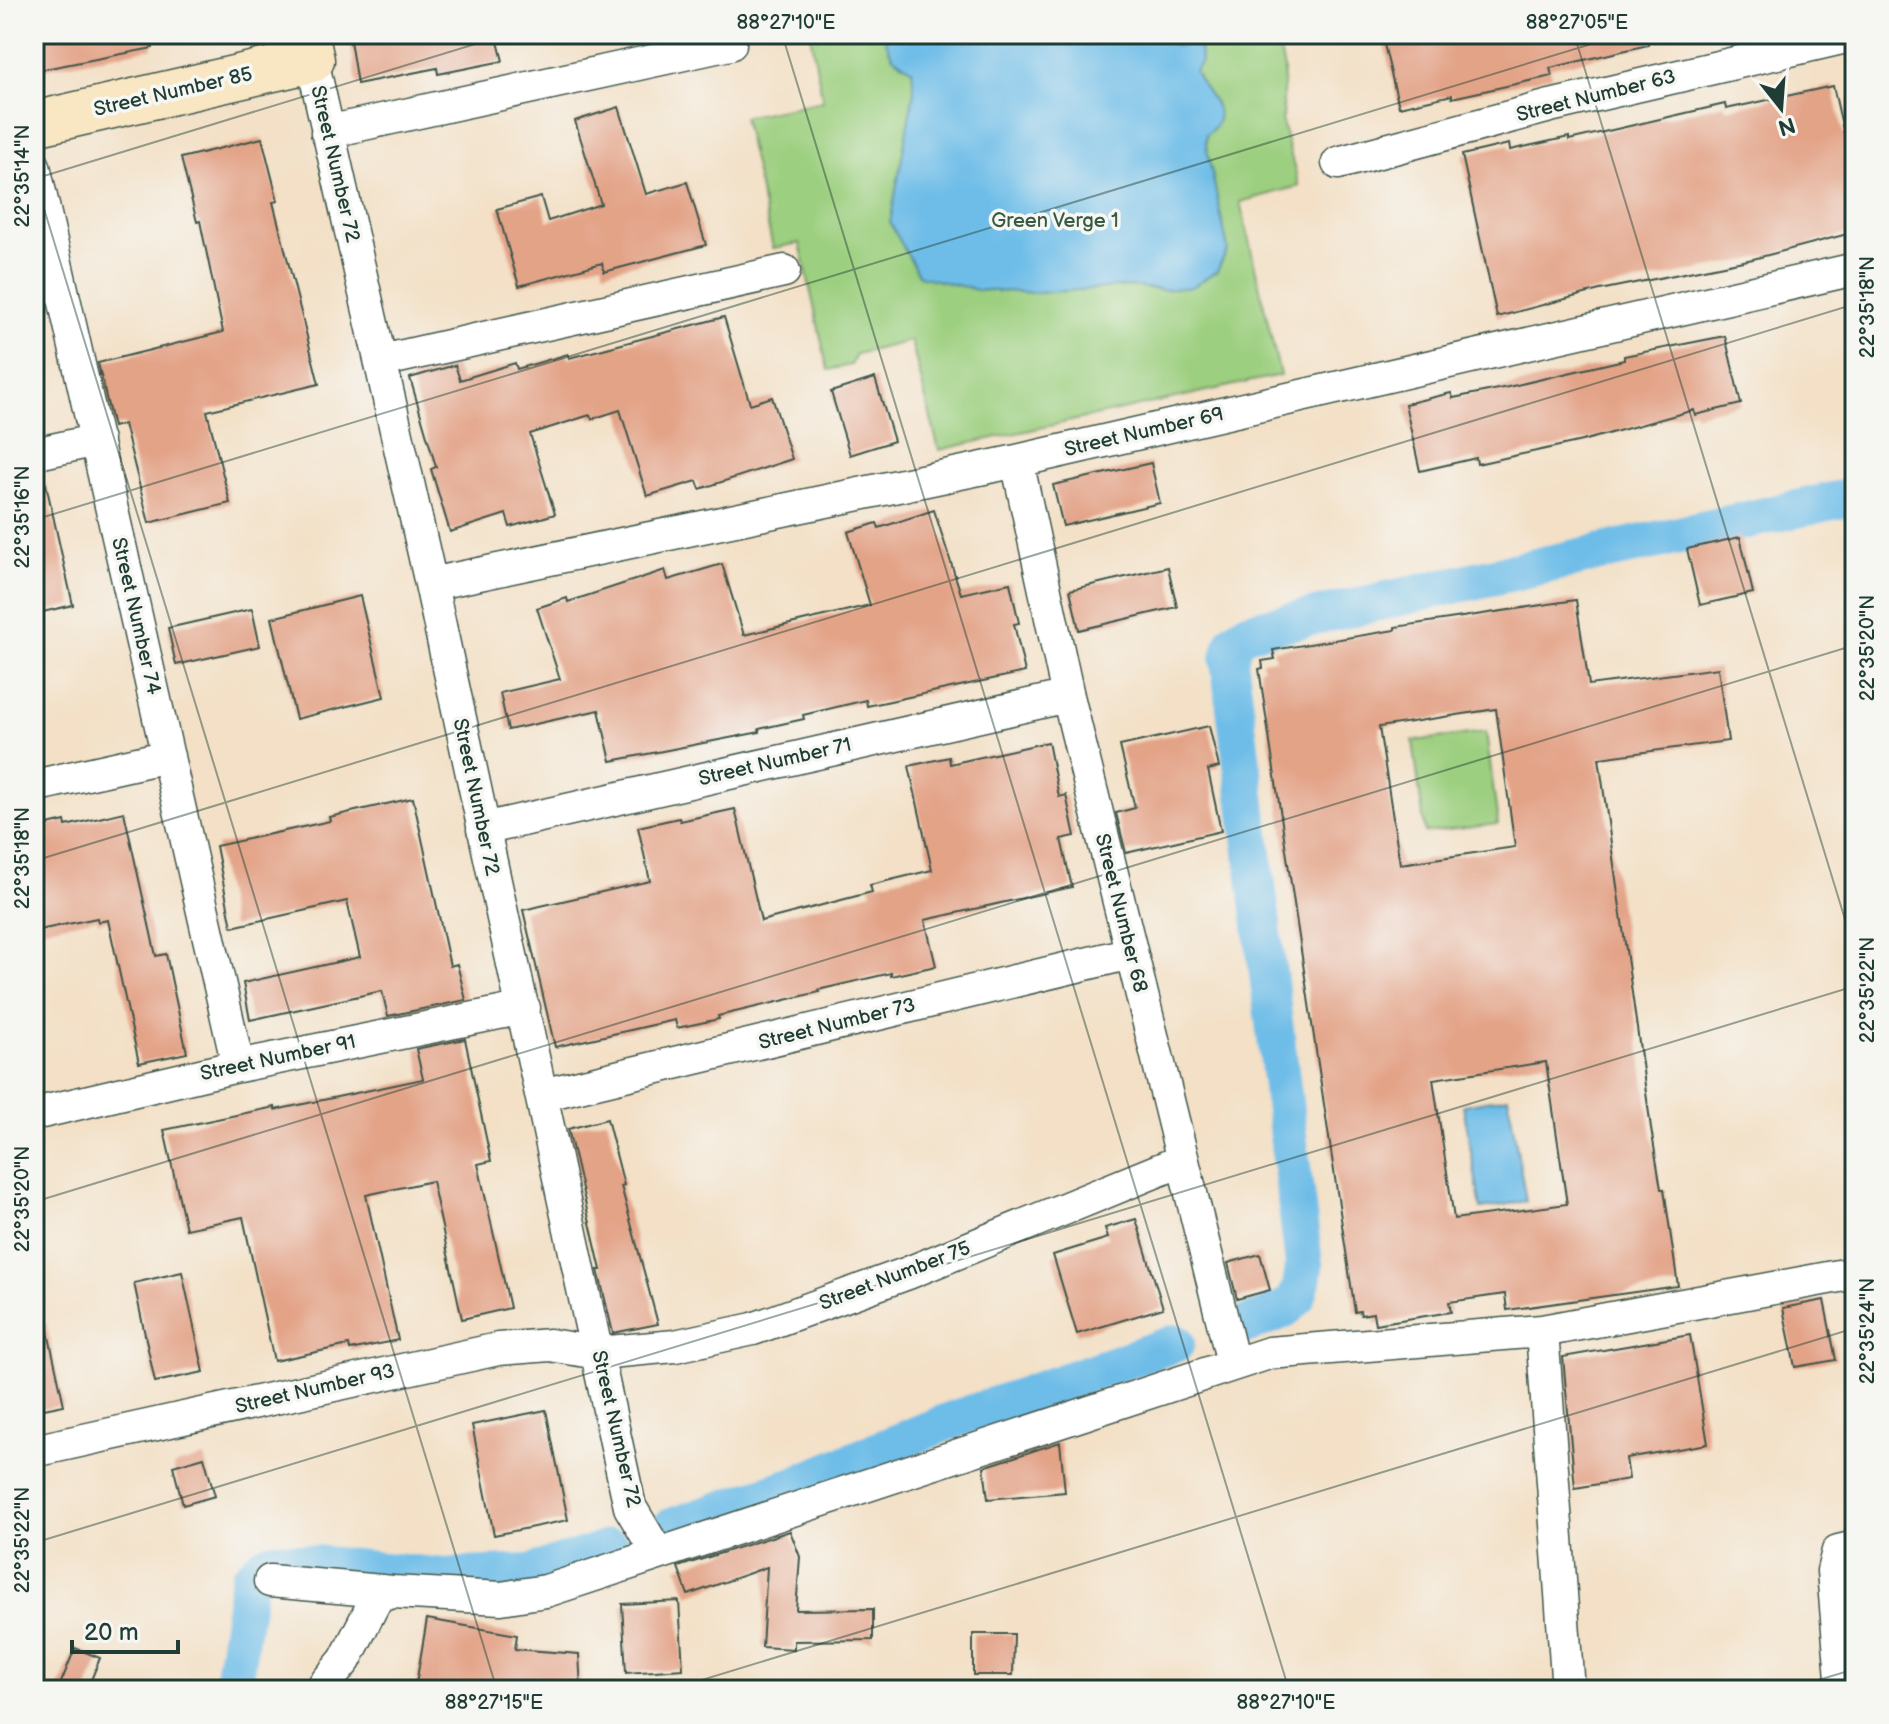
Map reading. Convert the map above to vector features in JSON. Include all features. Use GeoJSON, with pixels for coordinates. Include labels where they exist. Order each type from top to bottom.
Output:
{"type":"FeatureCollection","features":[{"type":"Feature","properties":{"kind":"street","name":"Street Number 63"},"geometry":{"type":"LineString","coordinates":[[1338,163],[1550,106],[1855,35]]}},
{"type":"Feature","properties":{"kind":"street"},"geometry":{"type":"LineString","coordinates":[[327,132],[730,44]]}},
{"type":"Feature","properties":{"kind":"street","name":"Street Number 72"},"geometry":{"type":"LineString","coordinates":[[309,47],[431,584],[630,1507],[658,1554]]}},
{"type":"Feature","properties":{"kind":"street","name":"Street Number 85"},"geometry":{"type":"LineString","coordinates":[[34,124],[309,47]]}},
{"type":"Feature","properties":{"kind":"street","name":"Street Number 74"},"geometry":{"type":"LineString","coordinates":[[34,166],[238,1066]]}},
{"type":"Feature","properties":{"kind":"street","name":"Street Number 69"},"geometry":{"type":"LineString","coordinates":[[431,584],[1017,461],[1855,269]]}},
{"type":"Feature","properties":{"kind":"street"},"geometry":{"type":"LineString","coordinates":[[381,361],[784,271]]}},
{"type":"Feature","properties":{"kind":"street"},"geometry":{"type":"LineString","coordinates":[[34,454],[97,440]]}},
{"type":"Feature","properties":{"kind":"street","name":"Street Number 68"},"geometry":{"type":"LineString","coordinates":[[1017,461],[1068,696],[1233,1363]]}},
{"type":"Feature","properties":{"kind":"street","name":"Street Number 71"},"geometry":{"type":"LineString","coordinates":[[483,829],[1068,696]]}},
{"type":"Feature","properties":{"kind":"street"},"geometry":{"type":"LineString","coordinates":[[34,786],[168,756]]}},
{"type":"Feature","properties":{"kind":"street","name":"Street Number 73"},"geometry":{"type":"LineString","coordinates":[[542,1095],[1131,953]]}},
{"type":"Feature","properties":{"kind":"street","name":"Street Number 91"},"geometry":{"type":"LineString","coordinates":[[34,1114],[238,1066],[524,1008]]}},
{"type":"Feature","properties":{"kind":"street","name":"Street Number 75"},"geometry":{"type":"LineString","coordinates":[[598,1353],[675,1346],[753,1329],[908,1273],[1181,1161]]}},
{"type":"Feature","properties":{"kind":"street"},"geometry":{"type":"LineString","coordinates":[[270,1581],[501,1598],[546,1591],[1269,1353],[1542,1331],[1855,1273]]}},
{"type":"Feature","properties":{"kind":"street"},"geometry":{"type":"LineString","coordinates":[[1542,1331],[1568,1690]]}},
{"type":"Feature","properties":{"kind":"street","name":"Street Number 93"},"geometry":{"type":"LineString","coordinates":[[34,1451],[498,1349],[550,1345],[598,1353]]}},
{"type":"Feature","properties":{"kind":"street"},"geometry":{"type":"LineString","coordinates":[[1843,1690],[1833,1571],[1838,1551],[1855,1547]]}},
{"type":"Feature","properties":{"kind":"street"},"geometry":{"type":"LineString","coordinates":[[320,1690],[345,1660],[375,1601],[393,1592]]}},
{"type":"Feature","properties":{"kind":"green space","name":"Green Verge 1"},"geometry":{"type":"Polygon","coordinates":[[[810,34],[1276,34],[1284,69],[1282,122],[1299,186],[1240,202],[1280,375],[939,450],[911,341],[856,354],[851,365],[828,370],[800,243],[773,248],[743,117],[823,101],[810,34]]]}},
{"type":"Feature","properties":{"kind":"green space"},"geometry":{"type":"Polygon","coordinates":[[[1486,732],[1498,824],[1425,833],[1413,741],[1486,732]]]}},
{"type":"Feature","properties":{"kind":"water"},"geometry":{"type":"Polygon","coordinates":[[[883,34],[1167,34],[1175,46],[1189,44],[1200,49],[1201,61],[1195,71],[1218,112],[1215,127],[1206,135],[1228,249],[1217,271],[1192,287],[1163,290],[1131,286],[1039,293],[977,290],[919,276],[890,223],[914,91],[912,70],[892,56],[883,34]]]}},
{"type":"Feature","properties":{"kind":"water"},"geometry":{"type":"Polygon","coordinates":[[[1508,1097],[1526,1201],[1481,1209],[1463,1105],[1508,1097]]]}},
{"type":"Feature","properties":{"kind":"building"},"geometry":{"type":"Polygon","coordinates":[[[34,34],[151,34],[153,48],[34,71],[34,34]]]}},
{"type":"Feature","properties":{"kind":"building"},"geometry":{"type":"Polygon","coordinates":[[[349,34],[496,34],[503,61],[438,74],[437,68],[357,84],[349,34]]]}},
{"type":"Feature","properties":{"kind":"building"},"geometry":{"type":"Polygon","coordinates":[[[1407,34],[1647,34],[1648,45],[1550,68],[1552,76],[1399,107],[1383,40],[1407,34]]]}},
{"type":"Feature","properties":{"kind":"building"},"geometry":{"type":"Polygon","coordinates":[[[1833,86],[1855,182],[1855,232],[1753,259],[1600,290],[1497,317],[1462,155],[1509,144],[1510,150],[1569,137],[1569,140],[1725,104],[1726,109],[1833,86]]]}},
{"type":"Feature","properties":{"kind":"building"},"geometry":{"type":"Polygon","coordinates":[[[619,107],[646,194],[687,182],[706,245],[604,272],[602,263],[519,286],[497,209],[541,197],[548,221],[601,204],[575,121],[619,107]]]}},
{"type":"Feature","properties":{"kind":"building"},"geometry":{"type":"Polygon","coordinates":[[[262,138],[278,201],[273,202],[319,384],[207,411],[230,503],[149,523],[124,424],[113,427],[98,363],[223,332],[200,221],[197,222],[181,158],[262,138]]]}},
{"type":"Feature","properties":{"kind":"building"},"geometry":{"type":"Polygon","coordinates":[[[724,317],[750,404],[772,397],[792,459],[700,489],[697,481],[647,496],[620,410],[592,419],[590,415],[530,434],[555,514],[510,527],[506,514],[450,532],[431,469],[436,467],[410,378],[455,365],[460,380],[515,363],[517,369],[724,317]]]}},
{"type":"Feature","properties":{"kind":"building"},"geometry":{"type":"Polygon","coordinates":[[[1725,336],[1741,404],[1695,415],[1694,410],[1582,441],[1477,464],[1476,458],[1420,471],[1405,404],[1451,393],[1453,398],[1508,387],[1624,360],[1624,356],[1725,336]]]}},
{"type":"Feature","properties":{"kind":"building"},"geometry":{"type":"Polygon","coordinates":[[[875,378],[894,441],[850,455],[831,392],[875,378]]]}},
{"type":"Feature","properties":{"kind":"building"},"geometry":{"type":"Polygon","coordinates":[[[1151,463],[1160,503],[1063,526],[1053,485],[1151,463]]]}},
{"type":"Feature","properties":{"kind":"building"},"geometry":{"type":"Polygon","coordinates":[[[46,484],[73,605],[34,614],[34,486],[46,484]]]}},
{"type":"Feature","properties":{"kind":"building"},"geometry":{"type":"Polygon","coordinates":[[[934,510],[961,594],[1010,583],[1019,623],[1014,624],[1025,672],[867,706],[866,700],[803,715],[804,719],[759,729],[760,732],[611,761],[599,710],[508,730],[500,693],[560,679],[537,608],[567,598],[568,602],[665,570],[668,580],[722,564],[744,635],[870,605],[848,532],[877,523],[879,528],[934,510]]]}},
{"type":"Feature","properties":{"kind":"building"},"geometry":{"type":"Polygon","coordinates":[[[1740,537],[1753,593],[1700,605],[1687,549],[1740,537]]]}},
{"type":"Feature","properties":{"kind":"building"},"geometry":{"type":"Polygon","coordinates":[[[1168,567],[1177,607],[1079,630],[1070,590],[1168,567]]]}},
{"type":"Feature","properties":{"kind":"building"},"geometry":{"type":"Polygon","coordinates":[[[360,596],[384,697],[296,719],[272,618],[360,596]]]}},
{"type":"Feature","properties":{"kind":"building"},"geometry":{"type":"Polygon","coordinates":[[[1576,600],[1589,685],[1718,668],[1728,741],[1599,758],[1651,1128],[1661,1189],[1664,1189],[1678,1286],[1507,1310],[1505,1294],[1449,1302],[1451,1312],[1375,1324],[1373,1313],[1361,1315],[1360,1311],[1355,1312],[1259,669],[1263,668],[1262,661],[1275,659],[1273,650],[1395,630],[1395,627],[1576,600]],[[1496,709],[1379,727],[1400,864],[1515,847],[1496,709]],[[1546,1062],[1433,1079],[1454,1219],[1567,1204],[1546,1062]]]}},
{"type":"Feature","properties":{"kind":"building"},"geometry":{"type":"Polygon","coordinates":[[[252,609],[260,646],[176,665],[168,628],[252,609]]]}},
{"type":"Feature","properties":{"kind":"building"},"geometry":{"type":"Polygon","coordinates":[[[1209,726],[1219,767],[1208,770],[1221,831],[1126,853],[1116,813],[1135,808],[1120,746],[1209,726]]]}},
{"type":"Feature","properties":{"kind":"building"},"geometry":{"type":"Polygon","coordinates":[[[1048,742],[1059,797],[1066,795],[1075,836],[1061,839],[1072,887],[925,920],[936,966],[818,990],[677,1028],[675,1020],[555,1047],[523,910],[650,881],[638,827],[735,809],[761,921],[872,892],[870,885],[932,870],[909,766],[949,757],[950,764],[1048,742]]]}},
{"type":"Feature","properties":{"kind":"building"},"geometry":{"type":"Polygon","coordinates":[[[413,798],[450,966],[457,964],[466,1000],[388,1016],[382,991],[250,1020],[243,983],[360,957],[347,901],[232,927],[216,846],[330,821],[329,817],[413,798]]]}},
{"type":"Feature","properties":{"kind":"building"},"geometry":{"type":"Polygon","coordinates":[[[124,812],[156,956],[166,954],[187,1053],[139,1063],[108,920],[98,922],[97,918],[39,930],[34,906],[34,828],[65,821],[66,826],[124,812]]]}},
{"type":"Feature","properties":{"kind":"building"},"geometry":{"type":"Polygon","coordinates":[[[465,1039],[491,1161],[478,1164],[510,1308],[462,1319],[432,1181],[366,1195],[398,1340],[350,1350],[349,1345],[274,1361],[243,1217],[186,1229],[164,1130],[423,1079],[416,1049],[465,1039]]]}},
{"type":"Feature","properties":{"kind":"building"},"geometry":{"type":"Polygon","coordinates":[[[607,1119],[624,1185],[621,1186],[658,1324],[613,1333],[568,1129],[607,1119]]]}},
{"type":"Feature","properties":{"kind":"building"},"geometry":{"type":"Polygon","coordinates":[[[1136,1219],[1163,1308],[1077,1334],[1053,1255],[1108,1238],[1105,1228],[1136,1219]]]}},
{"type":"Feature","properties":{"kind":"building"},"geometry":{"type":"Polygon","coordinates":[[[1260,1254],[1270,1290],[1237,1299],[1228,1263],[1260,1254]]]}},
{"type":"Feature","properties":{"kind":"building"},"geometry":{"type":"Polygon","coordinates":[[[182,1272],[204,1372],[155,1382],[134,1283],[182,1272]]]}},
{"type":"Feature","properties":{"kind":"building"},"geometry":{"type":"Polygon","coordinates":[[[1824,1300],[1836,1360],[1795,1367],[1783,1308],[1824,1300]]]}},
{"type":"Feature","properties":{"kind":"building"},"geometry":{"type":"Polygon","coordinates":[[[46,1323],[64,1405],[34,1411],[34,1324],[46,1323]]]}},
{"type":"Feature","properties":{"kind":"building"},"geometry":{"type":"Polygon","coordinates":[[[1690,1335],[1708,1444],[1626,1458],[1629,1479],[1575,1488],[1563,1357],[1690,1335]]]}},
{"type":"Feature","properties":{"kind":"building"},"geometry":{"type":"Polygon","coordinates":[[[546,1410],[568,1520],[494,1535],[472,1425],[546,1410]]]}},
{"type":"Feature","properties":{"kind":"building"},"geometry":{"type":"Polygon","coordinates":[[[1060,1442],[1065,1492],[988,1499],[984,1467],[1060,1442]]]}},
{"type":"Feature","properties":{"kind":"building"},"geometry":{"type":"Polygon","coordinates":[[[204,1457],[215,1496],[183,1505],[173,1466],[204,1457]]]}},
{"type":"Feature","properties":{"kind":"building"},"geometry":{"type":"Polygon","coordinates":[[[790,1531],[800,1557],[796,1610],[873,1609],[873,1640],[794,1641],[794,1649],[762,1647],[767,1567],[688,1595],[678,1567],[790,1531]]]}},
{"type":"Feature","properties":{"kind":"building"},"geometry":{"type":"Polygon","coordinates":[[[679,1601],[683,1669],[626,1673],[622,1604],[679,1601]]]}},
{"type":"Feature","properties":{"kind":"building"},"geometry":{"type":"Polygon","coordinates":[[[427,1619],[517,1635],[515,1649],[579,1654],[581,1690],[415,1690],[427,1619]]]}},
{"type":"Feature","properties":{"kind":"building"},"geometry":{"type":"Polygon","coordinates":[[[973,1634],[1014,1634],[1013,1675],[973,1675],[973,1634]]]}},
{"type":"Feature","properties":{"kind":"building"},"geometry":{"type":"Polygon","coordinates":[[[75,1648],[100,1658],[87,1690],[58,1690],[75,1648]]]}},
{"type":"Feature","properties":{"kind":"waterway"},"geometry":{"type":"LineString","coordinates":[[1245,1325],[1280,1311],[1295,1300],[1304,1264],[1229,659],[1235,640],[1248,631],[1855,496]]}},
{"type":"Feature","properties":{"kind":"waterway"},"geometry":{"type":"LineString","coordinates":[[671,1527],[792,1486],[947,1422],[1176,1343]]}},
{"type":"Feature","properties":{"kind":"waterway"},"geometry":{"type":"LineString","coordinates":[[232,1690],[249,1579],[263,1565],[275,1560],[443,1577],[531,1573],[611,1548]]}}]}
